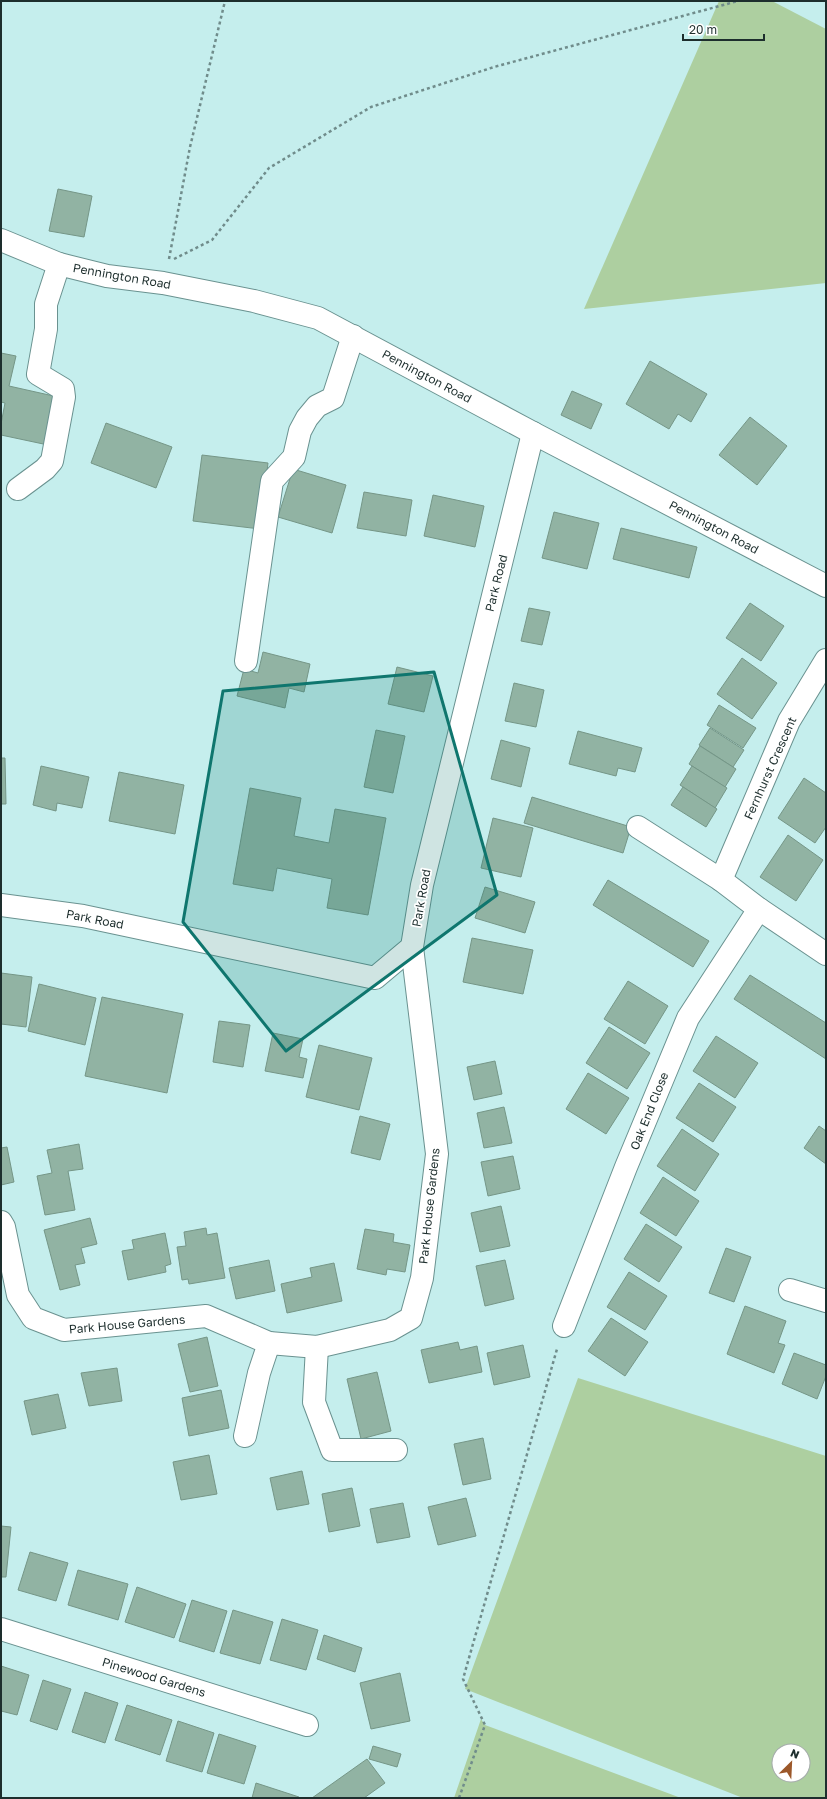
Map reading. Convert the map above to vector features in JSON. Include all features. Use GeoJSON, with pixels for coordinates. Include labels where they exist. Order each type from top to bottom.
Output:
{"type":"FeatureCollection","features":[{"type":"Feature","properties":{"kind":"street","name":"Pennington Road"},"geometry":{"type":"LineString","coordinates":[[1,240],[59,264],[107,276],[163,283],[254,301],[318,318],[533,433],[826,586]]}},
{"type":"Feature","properties":{"kind":"street"},"geometry":{"type":"LineString","coordinates":[[18,489],[45,469],[52,461],[64,397],[63,389],[38,374],[46,329],[46,304],[59,264]]}},
{"type":"Feature","properties":{"kind":"street"},"geometry":{"type":"LineString","coordinates":[[246,661],[272,481],[294,458],[300,431],[307,418],[317,406],[333,398],[353,336]]}},
{"type":"Feature","properties":{"kind":"street","name":"Park Road"},"geometry":{"type":"LineString","coordinates":[[1,905],[83,916],[375,978],[412,947],[422,885],[533,433]]}},
{"type":"Feature","properties":{"kind":"street","name":"Fernhurst Crescent"},"geometry":{"type":"LineString","coordinates":[[721,880],[789,721],[826,660]]}},
{"type":"Feature","properties":{"kind":"street"},"geometry":{"type":"LineString","coordinates":[[638,827],[721,880],[758,909],[826,954]]}},
{"type":"Feature","properties":{"kind":"street","name":"Oak End Close"},"geometry":{"type":"LineString","coordinates":[[564,1326],[626,1167],[688,1018],[758,909]]}},
{"type":"Feature","properties":{"kind":"street","name":"Park House Gardens"},"geometry":{"type":"LineString","coordinates":[[1,1222],[4,1227],[18,1294],[33,1318],[64,1330],[206,1316],[269,1343],[317,1347],[390,1330],[411,1318],[422,1278],[437,1154],[412,947]]}},
{"type":"Feature","properties":{"kind":"street"},"geometry":{"type":"LineString","coordinates":[[790,1290],[826,1301]]}},
{"type":"Feature","properties":{"kind":"street"},"geometry":{"type":"LineString","coordinates":[[245,1436],[256,1388],[269,1343]]}},
{"type":"Feature","properties":{"kind":"street"},"geometry":{"type":"LineString","coordinates":[[317,1347],[314,1402],[332,1450],[396,1450]]}},
{"type":"Feature","properties":{"kind":"street","name":"Pinewood Gardens"},"geometry":{"type":"LineString","coordinates":[[1,1629],[307,1725]]}},
{"type":"Feature","properties":{"kind":"path"},"geometry":{"type":"LineString","coordinates":[[225,1],[190,148],[168,262],[212,240],[269,168],[371,107],[494,67],[738,1]]}},
{"type":"Feature","properties":{"kind":"path"},"geometry":{"type":"LineString","coordinates":[[458,1798],[485,1725],[463,1679],[564,1326]]}},
{"type":"Feature","properties":{"kind":"highlighted area"},"geometry":{"type":"Polygon","coordinates":[[[434,672],[497,895],[286,1051],[183,922],[223,691],[434,672]]]}},
{"type":"Feature","properties":{"kind":"green space"},"geometry":{"type":"Polygon","coordinates":[[[719,1],[772,1],[826,29],[826,283],[584,309],[719,1]]]}},
{"type":"Feature","properties":{"kind":"green space"},"geometry":{"type":"Polygon","coordinates":[[[578,1378],[826,1456],[826,1798],[743,1798],[465,1689],[578,1378]]]}},
{"type":"Feature","properties":{"kind":"green space"},"geometry":{"type":"Polygon","coordinates":[[[481,1719],[485,1725],[681,1798],[454,1798],[481,1719]]]}},
{"type":"Feature","properties":{"kind":"building"},"geometry":{"type":"Polygon","coordinates":[[[58,189],[92,196],[84,237],[49,231],[58,189]]]}},
{"type":"Feature","properties":{"kind":"building"},"geometry":{"type":"Polygon","coordinates":[[[1,353],[16,356],[9,386],[58,397],[48,445],[1,435],[1,424],[5,403],[1,402],[1,353]]]}},
{"type":"Feature","properties":{"kind":"building"},"geometry":{"type":"Polygon","coordinates":[[[650,361],[707,394],[691,422],[678,414],[669,429],[626,404],[650,361]]]}},
{"type":"Feature","properties":{"kind":"building"},"geometry":{"type":"Polygon","coordinates":[[[572,391],[602,404],[591,429],[561,415],[572,391]]]}},
{"type":"Feature","properties":{"kind":"building"},"geometry":{"type":"Polygon","coordinates":[[[750,417],[787,446],[757,485],[719,455],[750,417]]]}},
{"type":"Feature","properties":{"kind":"building"},"geometry":{"type":"Polygon","coordinates":[[[106,423],[172,447],[156,488],[91,463],[106,423]]]}},
{"type":"Feature","properties":{"kind":"building"},"geometry":{"type":"Polygon","coordinates":[[[202,455],[268,463],[260,529],[193,521],[202,455]]]}},
{"type":"Feature","properties":{"kind":"building"},"geometry":{"type":"Polygon","coordinates":[[[293,469],[346,485],[332,533],[278,517],[293,469]]]}},
{"type":"Feature","properties":{"kind":"building"},"geometry":{"type":"Polygon","coordinates":[[[364,492],[412,500],[406,536],[357,528],[364,492]]]}},
{"type":"Feature","properties":{"kind":"building"},"geometry":{"type":"Polygon","coordinates":[[[433,495],[484,506],[475,547],[424,536],[433,495]]]}},
{"type":"Feature","properties":{"kind":"building"},"geometry":{"type":"Polygon","coordinates":[[[554,512],[599,523],[587,569],[542,558],[554,512]]]}},
{"type":"Feature","properties":{"kind":"building"},"geometry":{"type":"Polygon","coordinates":[[[621,528],[697,547],[689,578],[613,559],[621,528]]]}},
{"type":"Feature","properties":{"kind":"building"},"geometry":{"type":"Polygon","coordinates":[[[750,603],[784,626],[761,661],[726,638],[750,603]]]}},
{"type":"Feature","properties":{"kind":"building"},"geometry":{"type":"Polygon","coordinates":[[[529,608],[550,612],[542,645],[521,641],[529,608]]]}},
{"type":"Feature","properties":{"kind":"building"},"geometry":{"type":"Polygon","coordinates":[[[263,652],[310,664],[304,692],[289,688],[285,708],[237,696],[244,669],[258,673],[263,652]]]}},
{"type":"Feature","properties":{"kind":"building"},"geometry":{"type":"Polygon","coordinates":[[[742,658],[777,683],[752,719],[717,694],[742,658]]]}},
{"type":"Feature","properties":{"kind":"building"},"geometry":{"type":"Polygon","coordinates":[[[397,667],[433,676],[424,712],[388,704],[397,667]]]}},
{"type":"Feature","properties":{"kind":"building"},"geometry":{"type":"Polygon","coordinates":[[[514,683],[544,690],[536,727],[505,721],[514,683]]]}},
{"type":"Feature","properties":{"kind":"building"},"geometry":{"type":"Polygon","coordinates":[[[719,705],[756,728],[743,748],[707,725],[719,705]]]}},
{"type":"Feature","properties":{"kind":"building"},"geometry":{"type":"Polygon","coordinates":[[[710,728],[744,750],[733,767],[699,745],[710,728]]]}},
{"type":"Feature","properties":{"kind":"building"},"geometry":{"type":"Polygon","coordinates":[[[376,730],[405,736],[393,793],[364,787],[376,730]]]}},
{"type":"Feature","properties":{"kind":"building"},"geometry":{"type":"Polygon","coordinates":[[[578,731],[642,748],[635,772],[618,768],[616,776],[569,764],[578,731]]]}},
{"type":"Feature","properties":{"kind":"building"},"geometry":{"type":"Polygon","coordinates":[[[501,740],[530,748],[521,787],[491,779],[501,740]]]}},
{"type":"Feature","properties":{"kind":"building"},"geometry":{"type":"Polygon","coordinates":[[[700,746],[736,769],[725,787],[689,764],[700,746]]]}},
{"type":"Feature","properties":{"kind":"building"},"geometry":{"type":"Polygon","coordinates":[[[1,758],[5,758],[6,804],[1,804],[1,758]]]}},
{"type":"Feature","properties":{"kind":"building"},"geometry":{"type":"Polygon","coordinates":[[[41,766],[89,777],[82,808],[57,803],[56,811],[33,805],[41,766]]]}},
{"type":"Feature","properties":{"kind":"building"},"geometry":{"type":"Polygon","coordinates":[[[692,766],[727,788],[715,808],[680,785],[692,766]]]}},
{"type":"Feature","properties":{"kind":"building"},"geometry":{"type":"Polygon","coordinates":[[[119,772],[184,785],[175,834],[109,821],[119,772]]]}},
{"type":"Feature","properties":{"kind":"building"},"geometry":{"type":"Polygon","coordinates":[[[804,778],[826,793],[826,827],[815,843],[778,818],[804,778]]]}},
{"type":"Feature","properties":{"kind":"building"},"geometry":{"type":"Polygon","coordinates":[[[683,787],[717,809],[706,827],[671,805],[683,787]]]}},
{"type":"Feature","properties":{"kind":"building"},"geometry":{"type":"Polygon","coordinates":[[[250,788],[301,798],[294,836],[329,843],[335,809],[386,818],[368,915],[327,908],[332,879],[277,868],[273,891],[233,884],[250,788]]]}},
{"type":"Feature","properties":{"kind":"building"},"geometry":{"type":"Polygon","coordinates":[[[532,797],[631,827],[623,853],[524,823],[532,797]]]}},
{"type":"Feature","properties":{"kind":"building"},"geometry":{"type":"Polygon","coordinates":[[[493,818],[533,828],[521,877],[481,868],[493,818]]]}},
{"type":"Feature","properties":{"kind":"building"},"geometry":{"type":"Polygon","coordinates":[[[788,835],[823,860],[796,901],[760,877],[788,835]]]}},
{"type":"Feature","properties":{"kind":"building"},"geometry":{"type":"Polygon","coordinates":[[[608,880],[709,941],[693,967],[593,905],[608,880]]]}},
{"type":"Feature","properties":{"kind":"building"},"geometry":{"type":"Polygon","coordinates":[[[485,887],[535,902],[525,933],[475,918],[485,887]]]}},
{"type":"Feature","properties":{"kind":"building"},"geometry":{"type":"Polygon","coordinates":[[[472,938],[533,950],[523,994],[463,982],[472,938]]]}},
{"type":"Feature","properties":{"kind":"building"},"geometry":{"type":"Polygon","coordinates":[[[1,973],[32,977],[26,1027],[1,1024],[1,973]]]}},
{"type":"Feature","properties":{"kind":"building"},"geometry":{"type":"Polygon","coordinates":[[[750,975],[826,1023],[826,1059],[734,999],[750,975]]]}},
{"type":"Feature","properties":{"kind":"building"},"geometry":{"type":"Polygon","coordinates":[[[628,981],[668,1006],[645,1044],[604,1019],[628,981]]]}},
{"type":"Feature","properties":{"kind":"building"},"geometry":{"type":"Polygon","coordinates":[[[39,984],[96,998],[85,1045],[28,1031],[39,984]]]}},
{"type":"Feature","properties":{"kind":"building"},"geometry":{"type":"Polygon","coordinates":[[[102,997],[183,1014],[167,1093],[85,1076],[102,997]]]}},
{"type":"Feature","properties":{"kind":"building"},"geometry":{"type":"Polygon","coordinates":[[[219,1021],[250,1025],[243,1067],[213,1062],[219,1021]]]}},
{"type":"Feature","properties":{"kind":"building"},"geometry":{"type":"Polygon","coordinates":[[[609,1027],[650,1053],[627,1089],[586,1063],[609,1027]]]}},
{"type":"Feature","properties":{"kind":"building"},"geometry":{"type":"Polygon","coordinates":[[[273,1033],[303,1039],[299,1057],[307,1059],[303,1078],[265,1071],[273,1033]]]}},
{"type":"Feature","properties":{"kind":"building"},"geometry":{"type":"Polygon","coordinates":[[[716,1036],[758,1063],[735,1098],[693,1071],[716,1036]]]}},
{"type":"Feature","properties":{"kind":"building"},"geometry":{"type":"Polygon","coordinates":[[[319,1045],[372,1058],[359,1110],[306,1097],[319,1045]]]}},
{"type":"Feature","properties":{"kind":"building"},"geometry":{"type":"Polygon","coordinates":[[[495,1061],[502,1094],[474,1100],[467,1067],[495,1061]]]}},
{"type":"Feature","properties":{"kind":"building"},"geometry":{"type":"Polygon","coordinates":[[[588,1073],[629,1098],[606,1134],[566,1109],[588,1073]]]}},
{"type":"Feature","properties":{"kind":"building"},"geometry":{"type":"Polygon","coordinates":[[[699,1083],[736,1107],[713,1142],[676,1118],[699,1083]]]}},
{"type":"Feature","properties":{"kind":"building"},"geometry":{"type":"Polygon","coordinates":[[[504,1107],[512,1143],[484,1148],[477,1113],[504,1107]]]}},
{"type":"Feature","properties":{"kind":"building"},"geometry":{"type":"Polygon","coordinates":[[[360,1116],[390,1124],[380,1160],[351,1153],[360,1116]]]}},
{"type":"Feature","properties":{"kind":"building"},"geometry":{"type":"Polygon","coordinates":[[[819,1126],[826,1131],[826,1164],[804,1148],[819,1126]]]}},
{"type":"Feature","properties":{"kind":"building"},"geometry":{"type":"Polygon","coordinates":[[[682,1129],[719,1154],[695,1191],[657,1166],[682,1129]]]}},
{"type":"Feature","properties":{"kind":"building"},"geometry":{"type":"Polygon","coordinates":[[[79,1144],[83,1169],[68,1171],[75,1210],[45,1215],[37,1176],[52,1173],[47,1150],[79,1144]]]}},
{"type":"Feature","properties":{"kind":"building"},"geometry":{"type":"Polygon","coordinates":[[[7,1147],[14,1182],[1,1185],[1,1148],[7,1147]]]}},
{"type":"Feature","properties":{"kind":"building"},"geometry":{"type":"Polygon","coordinates":[[[513,1156],[520,1189],[488,1196],[481,1162],[513,1156]]]}},
{"type":"Feature","properties":{"kind":"building"},"geometry":{"type":"Polygon","coordinates":[[[663,1177],[699,1201],[676,1236],[640,1213],[663,1177]]]}},
{"type":"Feature","properties":{"kind":"building"},"geometry":{"type":"Polygon","coordinates":[[[501,1206],[510,1246],[480,1252],[471,1213],[501,1206]]]}},
{"type":"Feature","properties":{"kind":"building"},"geometry":{"type":"Polygon","coordinates":[[[90,1218],[97,1244],[81,1248],[85,1263],[75,1265],[80,1285],[60,1290],[44,1230],[90,1218]]]}},
{"type":"Feature","properties":{"kind":"building"},"geometry":{"type":"Polygon","coordinates":[[[646,1224],[682,1247],[659,1282],[624,1259],[646,1224]]]}},
{"type":"Feature","properties":{"kind":"building"},"geometry":{"type":"Polygon","coordinates":[[[206,1228],[207,1235],[217,1233],[225,1278],[189,1284],[188,1279],[182,1280],[177,1247],[186,1246],[184,1232],[206,1228]]]}},
{"type":"Feature","properties":{"kind":"building"},"geometry":{"type":"Polygon","coordinates":[[[365,1229],[394,1234],[393,1242],[410,1245],[405,1272],[387,1269],[386,1275],[357,1269],[365,1229]]]}},
{"type":"Feature","properties":{"kind":"building"},"geometry":{"type":"Polygon","coordinates":[[[165,1233],[171,1264],[165,1266],[166,1272],[128,1280],[122,1251],[134,1249],[132,1240],[165,1233]]]}},
{"type":"Feature","properties":{"kind":"building"},"geometry":{"type":"Polygon","coordinates":[[[726,1248],[751,1257],[734,1302],[709,1293],[726,1248]]]}},
{"type":"Feature","properties":{"kind":"building"},"geometry":{"type":"Polygon","coordinates":[[[269,1260],[275,1291],[236,1299],[229,1268],[269,1260]]]}},
{"type":"Feature","properties":{"kind":"building"},"geometry":{"type":"Polygon","coordinates":[[[505,1260],[514,1299],[485,1306],[476,1266],[505,1260]]]}},
{"type":"Feature","properties":{"kind":"building"},"geometry":{"type":"Polygon","coordinates":[[[334,1263],[342,1301],[287,1313],[281,1284],[312,1277],[310,1268],[334,1263]]]}},
{"type":"Feature","properties":{"kind":"building"},"geometry":{"type":"Polygon","coordinates":[[[629,1272],[667,1296],[645,1330],[607,1307],[629,1272]]]}},
{"type":"Feature","properties":{"kind":"building"},"geometry":{"type":"Polygon","coordinates":[[[745,1306],[786,1321],[778,1343],[785,1345],[774,1373],[727,1354],[745,1306]]]}},
{"type":"Feature","properties":{"kind":"building"},"geometry":{"type":"Polygon","coordinates":[[[611,1318],[648,1342],[625,1376],[588,1351],[611,1318]]]}},
{"type":"Feature","properties":{"kind":"building"},"geometry":{"type":"Polygon","coordinates":[[[207,1337],[218,1386],[190,1392],[178,1344],[207,1337]]]}},
{"type":"Feature","properties":{"kind":"building"},"geometry":{"type":"Polygon","coordinates":[[[458,1342],[460,1350],[477,1346],[482,1372],[429,1383],[421,1350],[458,1342]]]}},
{"type":"Feature","properties":{"kind":"building"},"geometry":{"type":"Polygon","coordinates":[[[523,1345],[530,1377],[494,1385],[487,1353],[523,1345]]]}},
{"type":"Feature","properties":{"kind":"building"},"geometry":{"type":"Polygon","coordinates":[[[794,1353],[826,1365],[826,1376],[817,1399],[782,1384],[794,1353]]]}},
{"type":"Feature","properties":{"kind":"building"},"geometry":{"type":"Polygon","coordinates":[[[117,1368],[122,1401],[89,1406],[81,1373],[117,1368]]]}},
{"type":"Feature","properties":{"kind":"building"},"geometry":{"type":"Polygon","coordinates":[[[377,1372],[391,1431],[361,1439],[347,1379],[377,1372]]]}},
{"type":"Feature","properties":{"kind":"building"},"geometry":{"type":"Polygon","coordinates":[[[221,1390],[229,1428],[189,1436],[182,1398],[221,1390]]]}},
{"type":"Feature","properties":{"kind":"building"},"geometry":{"type":"Polygon","coordinates":[[[58,1394],[66,1428],[32,1435],[24,1401],[58,1394]]]}},
{"type":"Feature","properties":{"kind":"building"},"geometry":{"type":"Polygon","coordinates":[[[483,1438],[491,1479],[463,1485],[454,1444],[483,1438]]]}},
{"type":"Feature","properties":{"kind":"building"},"geometry":{"type":"Polygon","coordinates":[[[209,1455],[217,1494],[181,1500],[173,1462],[209,1455]]]}},
{"type":"Feature","properties":{"kind":"building"},"geometry":{"type":"Polygon","coordinates":[[[302,1471],[309,1504],[277,1510],[270,1478],[302,1471]]]}},
{"type":"Feature","properties":{"kind":"building"},"geometry":{"type":"Polygon","coordinates":[[[352,1488],[360,1526],[329,1532],[322,1494],[352,1488]]]}},
{"type":"Feature","properties":{"kind":"building"},"geometry":{"type":"Polygon","coordinates":[[[466,1498],[476,1536],[438,1545],[428,1507],[466,1498]]]}},
{"type":"Feature","properties":{"kind":"building"},"geometry":{"type":"Polygon","coordinates":[[[403,1503],[410,1537],[377,1543],[370,1509],[403,1503]]]}},
{"type":"Feature","properties":{"kind":"building"},"geometry":{"type":"Polygon","coordinates":[[[1,1526],[11,1527],[6,1577],[1,1577],[1,1526]]]}},
{"type":"Feature","properties":{"kind":"building"},"geometry":{"type":"Polygon","coordinates":[[[30,1552],[68,1563],[56,1601],[18,1590],[30,1552]]]}},
{"type":"Feature","properties":{"kind":"building"},"geometry":{"type":"Polygon","coordinates":[[[78,1570],[128,1584],[118,1620],[68,1605],[78,1570]]]}},
{"type":"Feature","properties":{"kind":"building"},"geometry":{"type":"Polygon","coordinates":[[[137,1587],[186,1604],[174,1638],[125,1622],[137,1587]]]}},
{"type":"Feature","properties":{"kind":"building"},"geometry":{"type":"Polygon","coordinates":[[[192,1600],[227,1611],[214,1652],[179,1641],[192,1600]]]}},
{"type":"Feature","properties":{"kind":"building"},"geometry":{"type":"Polygon","coordinates":[[[233,1610],[273,1622],[260,1664],[220,1653],[233,1610]]]}},
{"type":"Feature","properties":{"kind":"building"},"geometry":{"type":"Polygon","coordinates":[[[282,1619],[318,1630],[306,1670],[270,1660],[282,1619]]]}},
{"type":"Feature","properties":{"kind":"building"},"geometry":{"type":"Polygon","coordinates":[[[324,1635],[362,1648],[355,1672],[317,1659],[324,1635]]]}},
{"type":"Feature","properties":{"kind":"building"},"geometry":{"type":"Polygon","coordinates":[[[1,1666],[29,1675],[17,1715],[1,1711],[1,1666]]]}},
{"type":"Feature","properties":{"kind":"building"},"geometry":{"type":"Polygon","coordinates":[[[400,1673],[410,1721],[371,1729],[360,1683],[400,1673]]]}},
{"type":"Feature","properties":{"kind":"building"},"geometry":{"type":"Polygon","coordinates":[[[43,1680],[71,1689],[57,1730],[30,1721],[43,1680]]]}},
{"type":"Feature","properties":{"kind":"building"},"geometry":{"type":"Polygon","coordinates":[[[85,1692],[118,1703],[105,1743],[72,1732],[85,1692]]]}},
{"type":"Feature","properties":{"kind":"building"},"geometry":{"type":"Polygon","coordinates":[[[127,1705],[172,1720],[160,1755],[115,1740],[127,1705]]]}},
{"type":"Feature","properties":{"kind":"building"},"geometry":{"type":"Polygon","coordinates":[[[178,1721],[214,1733],[202,1772],[166,1761],[178,1721]]]}},
{"type":"Feature","properties":{"kind":"building"},"geometry":{"type":"Polygon","coordinates":[[[219,1734],[256,1746],[244,1784],[207,1773],[219,1734]]]}},
{"type":"Feature","properties":{"kind":"building"},"geometry":{"type":"Polygon","coordinates":[[[373,1746],[401,1754],[397,1767],[369,1759],[373,1746]]]}},
{"type":"Feature","properties":{"kind":"building"},"geometry":{"type":"Polygon","coordinates":[[[367,1759],[385,1783],[364,1798],[312,1798],[367,1759]]]}},
{"type":"Feature","properties":{"kind":"building"},"geometry":{"type":"Polygon","coordinates":[[[256,1783],[299,1797],[299,1798],[252,1798],[256,1783]]]}}]}
